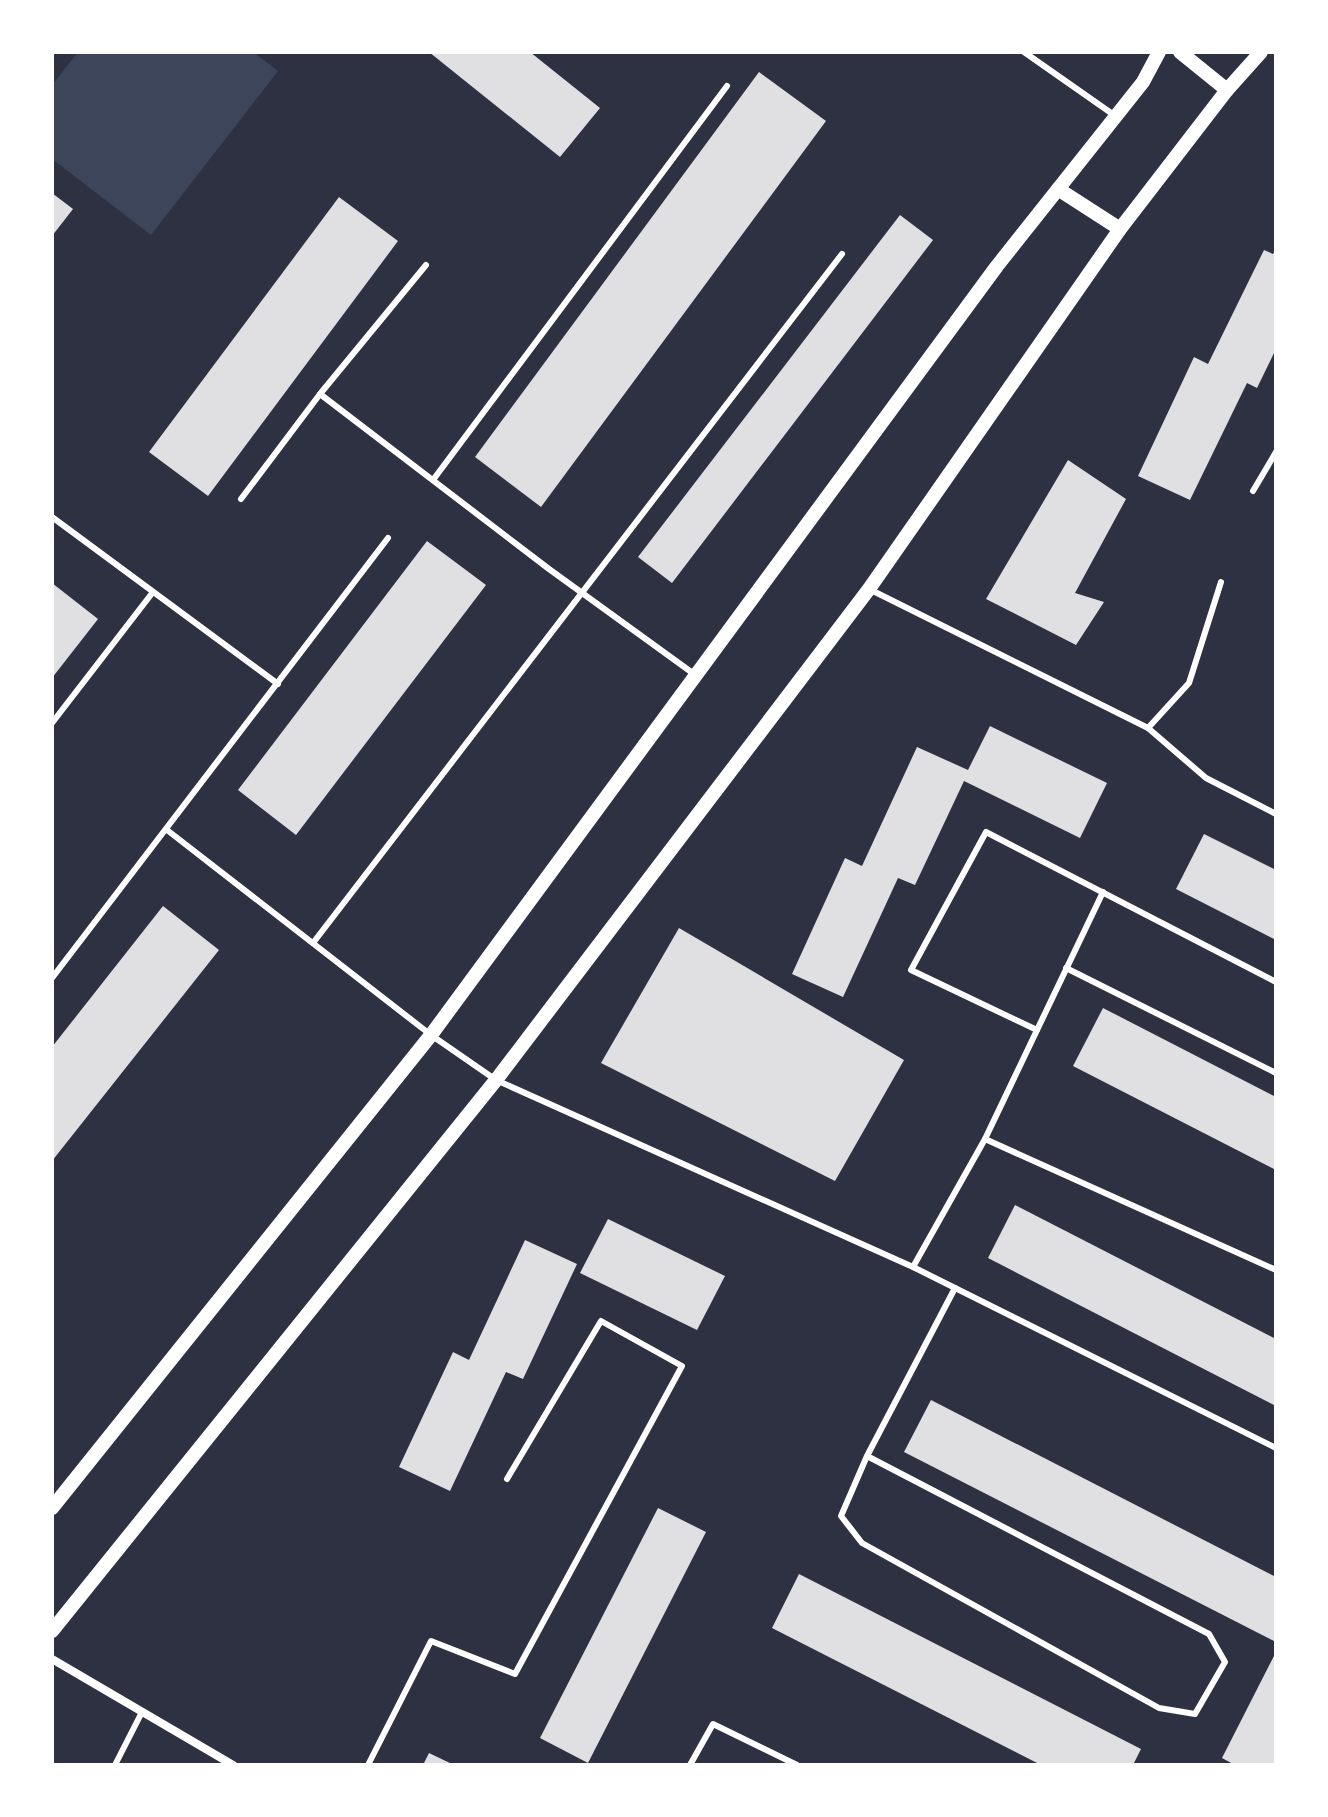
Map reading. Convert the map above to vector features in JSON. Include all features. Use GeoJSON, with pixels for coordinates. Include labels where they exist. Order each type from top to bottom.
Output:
{"type":"FeatureCollection","features":[{"type":"Feature","properties":{"kind":"street"},"geometry":{"type":"LineString","coordinates":[[1143,82],[1146,52]]}},
{"type":"Feature","properties":{"kind":"street"},"geometry":{"type":"LineString","coordinates":[[1143,82],[1159,52]]}},
{"type":"Feature","properties":{"kind":"street"},"geometry":{"type":"LineString","coordinates":[[52,1508],[431,1035],[997,266],[1114,115],[1170,52]]}},
{"type":"Feature","properties":{"kind":"street"},"geometry":{"type":"LineString","coordinates":[[1180,52],[1227,90]]}},
{"type":"Feature","properties":{"kind":"street"},"geometry":{"type":"LineString","coordinates":[[52,1631],[496,1080],[869,589],[1120,229],[1227,90],[1261,52]]}},
{"type":"Feature","properties":{"kind":"street"},"geometry":{"type":"LineString","coordinates":[[1058,189],[1120,229]]}},
{"type":"Feature","properties":{"kind":"street"},"geometry":{"type":"LineString","coordinates":[[52,1659],[233,1765]]}},
{"type":"Feature","properties":{"kind":"lane"},"geometry":{"type":"LineString","coordinates":[[1024,52],[1114,115]]}},
{"type":"Feature","properties":{"kind":"lane"},"geometry":{"type":"LineString","coordinates":[[433,480],[727,86]]}},
{"type":"Feature","properties":{"kind":"lane"},"geometry":{"type":"LineString","coordinates":[[313,943],[842,254]]}},
{"type":"Feature","properties":{"kind":"lane"},"geometry":{"type":"LineString","coordinates":[[241,499],[320,394],[426,265]]}},
{"type":"Feature","properties":{"kind":"lane"},"geometry":{"type":"LineString","coordinates":[[320,394],[580,592],[697,676]]}},
{"type":"Feature","properties":{"kind":"lane"},"geometry":{"type":"LineString","coordinates":[[1253,491],[1276,452]]}},
{"type":"Feature","properties":{"kind":"lane"},"geometry":{"type":"LineString","coordinates":[[52,517],[278,684]]}},
{"type":"Feature","properties":{"kind":"lane"},"geometry":{"type":"LineString","coordinates":[[52,978],[388,538]]}},
{"type":"Feature","properties":{"kind":"lane"},"geometry":{"type":"LineString","coordinates":[[1148,728],[1189,683],[1221,582]]}},
{"type":"Feature","properties":{"kind":"lane"},"geometry":{"type":"LineString","coordinates":[[869,589],[1148,728],[1206,778],[1276,814]]}},
{"type":"Feature","properties":{"kind":"lane"},"geometry":{"type":"LineString","coordinates":[[52,723],[153,592]]}},
{"type":"Feature","properties":{"kind":"lane"},"geometry":{"type":"LineString","coordinates":[[167,830],[431,1035],[496,1080],[913,1267],[1276,1448]]}},
{"type":"Feature","properties":{"kind":"lane"},"geometry":{"type":"LineString","coordinates":[[1037,1030],[911,970],[986,832],[1276,982]]}},
{"type":"Feature","properties":{"kind":"lane"},"geometry":{"type":"LineString","coordinates":[[913,1267],[985,1139],[1103,892]]}},
{"type":"Feature","properties":{"kind":"lane"},"geometry":{"type":"LineString","coordinates":[[1066,968],[1276,1073]]}},
{"type":"Feature","properties":{"kind":"lane"},"geometry":{"type":"LineString","coordinates":[[985,1139],[1276,1270]]}},
{"type":"Feature","properties":{"kind":"lane"},"geometry":{"type":"LineString","coordinates":[[867,1456],[1209,1634],[1225,1662],[1195,1714],[1159,1708],[862,1543],[841,1516],[867,1456],[955,1288]]}},
{"type":"Feature","properties":{"kind":"lane"},"geometry":{"type":"LineString","coordinates":[[368,1765],[431,1641],[515,1674],[682,1366],[601,1321],[507,1479]]}},
{"type":"Feature","properties":{"kind":"lane"},"geometry":{"type":"LineString","coordinates":[[115,1765],[142,1712]]}},
{"type":"Feature","properties":{"kind":"lane"},"geometry":{"type":"LineString","coordinates":[[690,1765],[713,1724],[797,1765]]}},
{"type":"Feature","properties":{"kind":"shaded area"},"geometry":{"type":"Polygon","coordinates":[[[78,52],[253,52],[278,71],[151,235],[52,159],[52,85],[78,52]]]}},
{"type":"Feature","properties":{"kind":"building"},"geometry":{"type":"Polygon","coordinates":[[[429,52],[530,52],[600,108],[560,157],[429,52]]]}},
{"type":"Feature","properties":{"kind":"building"},"geometry":{"type":"Polygon","coordinates":[[[759,72],[826,121],[541,507],[475,457],[759,72]]]}},
{"type":"Feature","properties":{"kind":"building"},"geometry":{"type":"Polygon","coordinates":[[[52,193],[73,209],[52,236],[52,193]]]}},
{"type":"Feature","properties":{"kind":"building"},"geometry":{"type":"Polygon","coordinates":[[[339,197],[398,241],[208,496],[149,452],[339,197]]]}},
{"type":"Feature","properties":{"kind":"building"},"geometry":{"type":"Polygon","coordinates":[[[900,215],[933,240],[672,583],[638,557],[900,215]]]}},
{"type":"Feature","properties":{"kind":"building"},"geometry":{"type":"Polygon","coordinates":[[[1276,249],[1276,349],[1257,388],[1247,383],[1190,500],[1138,476],[1194,357],[1208,364],[1264,250],[1273,254],[1276,249]]]}},
{"type":"Feature","properties":{"kind":"building"},"geometry":{"type":"Polygon","coordinates":[[[1068,460],[1126,499],[1075,593],[1104,602],[1076,645],[986,599],[1068,460]]]}},
{"type":"Feature","properties":{"kind":"building"},"geometry":{"type":"Polygon","coordinates":[[[427,541],[486,585],[296,835],[238,790],[427,541]]]}},
{"type":"Feature","properties":{"kind":"building"},"geometry":{"type":"Polygon","coordinates":[[[52,583],[98,619],[52,678],[52,583]]]}},
{"type":"Feature","properties":{"kind":"building"},"geometry":{"type":"Polygon","coordinates":[[[990,726],[1107,783],[1080,838],[964,781],[915,885],[898,878],[843,997],[792,974],[845,858],[862,866],[917,747],[968,770],[990,726]]]}},
{"type":"Feature","properties":{"kind":"building"},"geometry":{"type":"Polygon","coordinates":[[[1204,834],[1276,870],[1276,940],[1176,889],[1204,834]]]}},
{"type":"Feature","properties":{"kind":"building"},"geometry":{"type":"Polygon","coordinates":[[[163,906],[219,950],[52,1161],[52,1047],[163,906]]]}},
{"type":"Feature","properties":{"kind":"building"},"geometry":{"type":"Polygon","coordinates":[[[679,928],[904,1060],[835,1181],[601,1063],[679,928]]]}},
{"type":"Feature","properties":{"kind":"building"},"geometry":{"type":"Polygon","coordinates":[[[1103,1008],[1276,1097],[1276,1170],[1073,1066],[1103,1008]]]}},
{"type":"Feature","properties":{"kind":"building"},"geometry":{"type":"Polygon","coordinates":[[[1015,1205],[1276,1339],[1276,1406],[988,1258],[1015,1205]]]}},
{"type":"Feature","properties":{"kind":"building"},"geometry":{"type":"Polygon","coordinates":[[[608,1219],[725,1276],[697,1330],[580,1273],[608,1219]]]}},
{"type":"Feature","properties":{"kind":"building"},"geometry":{"type":"Polygon","coordinates":[[[525,1240],[577,1264],[523,1379],[506,1372],[450,1491],[399,1467],[453,1352],[469,1360],[525,1240]]]}},
{"type":"Feature","properties":{"kind":"building"},"geometry":{"type":"Polygon","coordinates":[[[931,1400],[1276,1577],[1276,1642],[904,1452],[931,1400]]]}},
{"type":"Feature","properties":{"kind":"building"},"geometry":{"type":"Polygon","coordinates":[[[658,1508],[706,1532],[588,1763],[540,1738],[658,1508]]]}},
{"type":"Feature","properties":{"kind":"building"},"geometry":{"type":"Polygon","coordinates":[[[799,1574],[1141,1749],[1133,1765],[1041,1765],[772,1628],[799,1574]]]}},
{"type":"Feature","properties":{"kind":"building"},"geometry":{"type":"Polygon","coordinates":[[[1276,1652],[1276,1765],[1235,1765],[1222,1758],[1276,1652]]]}},
{"type":"Feature","properties":{"kind":"building"},"geometry":{"type":"Polygon","coordinates":[[[429,1753],[454,1765],[423,1765],[429,1753]]]}}]}
